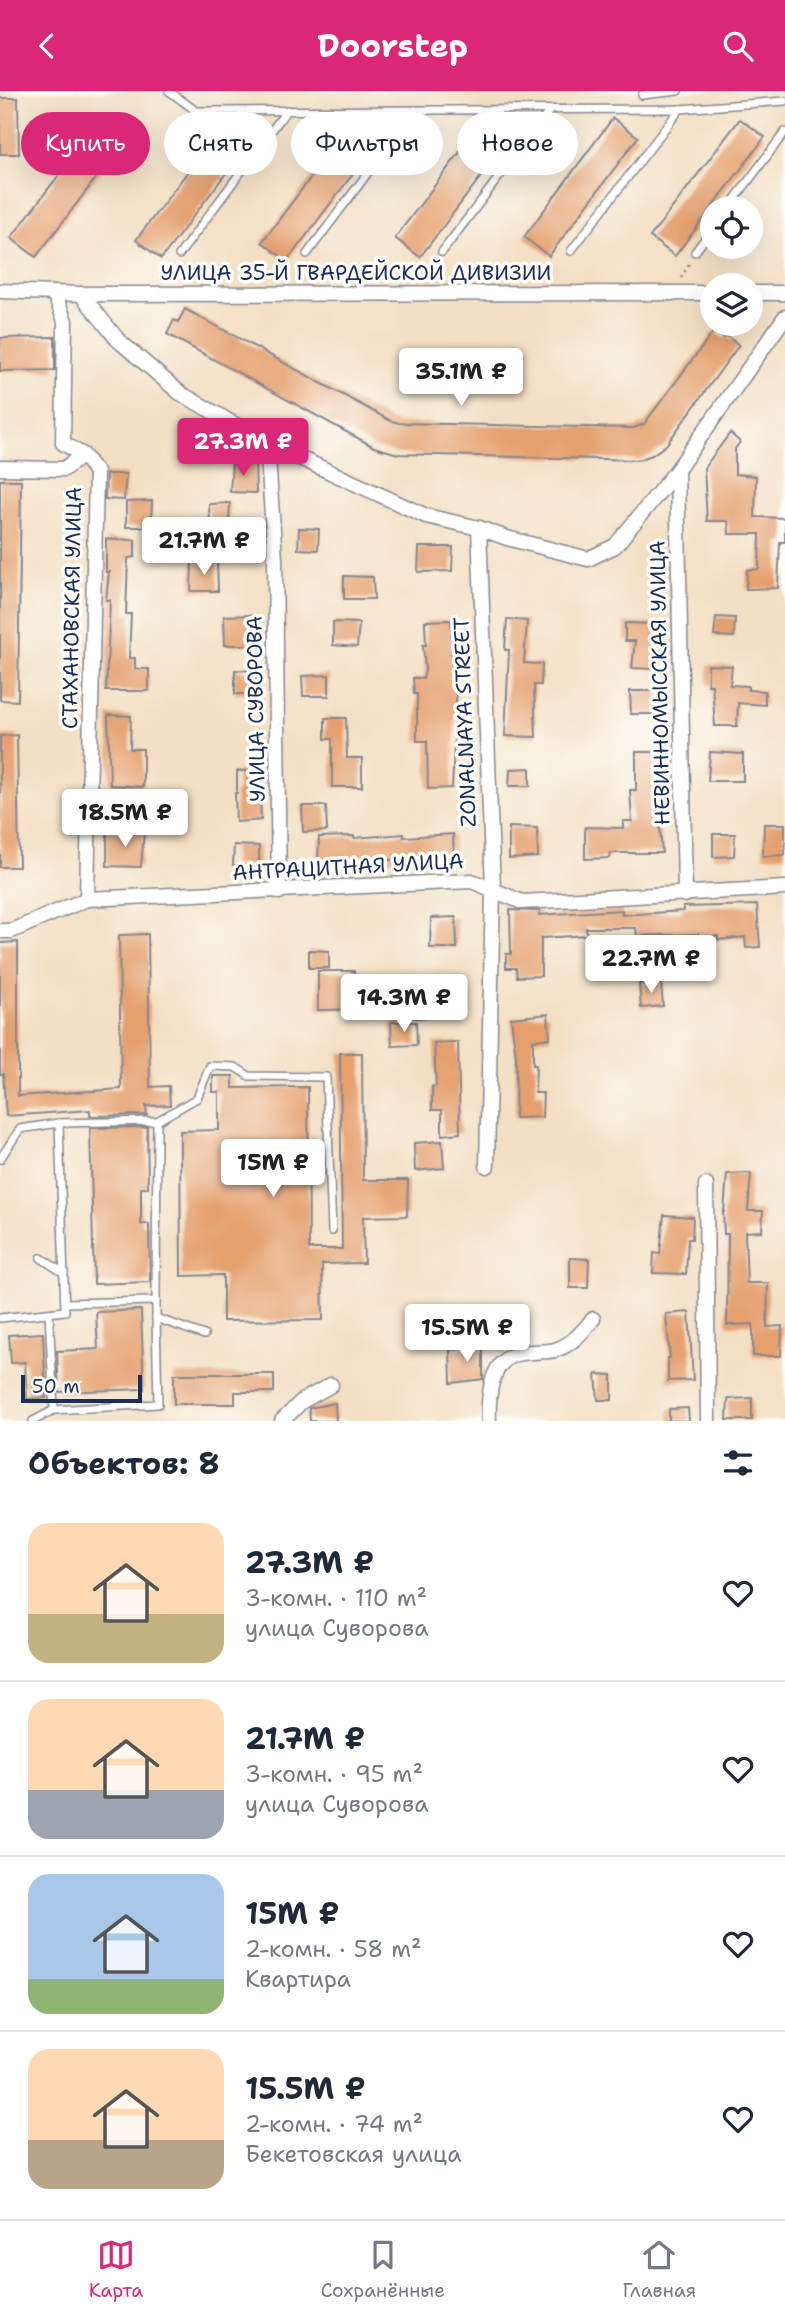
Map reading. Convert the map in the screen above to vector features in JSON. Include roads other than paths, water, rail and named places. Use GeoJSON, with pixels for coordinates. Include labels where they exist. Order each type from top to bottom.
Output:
{"type":"FeatureCollection","features":[{"type":"Feature","properties":{"kind":"street","name":"УЛИЦА 35-Й ГВАРДЕЙСКОЙ ДИВИЗИИ"},"geometry":{"type":"LineString","coordinates":[[0,291],[81,294],[700,293]]}},
{"type":"Feature","properties":{"kind":"street","name":"СТАХАНОВСКАЯ УЛИЦА"},"geometry":{"type":"LineString","coordinates":[[54,293],[65,321],[63,443],[83,455],[96,472],[87,899]]}},
{"type":"Feature","properties":{"kind":"street"},"geometry":{"type":"LineString","coordinates":[[763,293],[785,293]]}},
{"type":"Feature","properties":{"kind":"street"},"geometry":{"type":"LineString","coordinates":[[81,294],[118,340],[180,393],[267,443],[426,516],[588,559],[615,546],[677,471],[785,317]]}},
{"type":"Feature","properties":{"kind":"street","name":"УЛИЦА СУВОРОВА"},"geometry":{"type":"LineString","coordinates":[[267,443],[275,559],[279,892]]}},
{"type":"Feature","properties":{"kind":"street"},"geometry":{"type":"LineString","coordinates":[[0,468],[64,469],[83,455]]}},
{"type":"Feature","properties":{"kind":"street","name":"НЕВИННОМЫССКАЯ УЛИЦА"},"geometry":{"type":"LineString","coordinates":[[677,471],[685,895]]}},
{"type":"Feature","properties":{"kind":"street","name":"ZONALNAYA STREET"},"geometry":{"type":"LineString","coordinates":[[479,528],[493,889],[487,1166]]}},
{"type":"Feature","properties":{"kind":"street","name":"АНТРАЦИТНАЯ УЛИЦА"},"geometry":{"type":"LineString","coordinates":[[0,931],[11,931],[87,899],[472,881],[522,902],[785,888]]}},
{"type":"Feature","properties":{"kind":"street"},"geometry":{"type":"LineString","coordinates":[[706,1185],[708,1421]]}},
{"type":"Feature","properties":{"kind":"street"},"geometry":{"type":"LineString","coordinates":[[489,1421],[488,1397],[498,1368],[512,1356],[556,1349],[576,1339],[593,1319]]}},
{"type":"Feature","properties":{"kind":"street"},"geometry":{"type":"LineString","coordinates":[[282,1421],[302,1401],[331,1385]]}},
{"type":"Feature","properties":{"kind":"lane"},"geometry":{"type":"LineString","coordinates":[[169,91],[196,111],[680,109],[785,101]]}},
{"type":"Feature","properties":{"kind":"lane"},"geometry":{"type":"LineString","coordinates":[[643,109],[640,93],[678,91]]}},
{"type":"Feature","properties":{"kind":"lane"},"geometry":{"type":"LineString","coordinates":[[571,251],[680,109]]}},
{"type":"Feature","properties":{"kind":"lane"},"geometry":{"type":"LineString","coordinates":[[179,255],[287,110]]}},
{"type":"Feature","properties":{"kind":"lane"},"geometry":{"type":"LineString","coordinates":[[307,254],[415,110]]}},
{"type":"Feature","properties":{"kind":"lane"},"geometry":{"type":"LineString","coordinates":[[442,251],[550,110]]}},
{"type":"Feature","properties":{"kind":"lane"},"geometry":{"type":"LineString","coordinates":[[737,196],[785,132]]}},
{"type":"Feature","properties":{"kind":"lane"},"geometry":{"type":"LineString","coordinates":[[695,252],[700,245]]}},
{"type":"Feature","properties":{"kind":"lane"},"geometry":{"type":"LineString","coordinates":[[0,1159],[20,1129],[59,1123],[157,1121],[197,1098],[210,1066],[235,1067],[249,1076],[326,1077],[332,1231]]}},
{"type":"Feature","properties":{"kind":"lane"},"geometry":{"type":"LineString","coordinates":[[33,1421],[54,1410],[158,1404],[157,1121]]}},
{"type":"Feature","properties":{"kind":"lane"},"geometry":{"type":"LineString","coordinates":[[0,1318],[65,1311],[59,1123]]}},
{"type":"Feature","properties":{"kind":"lane"},"geometry":{"type":"LineString","coordinates":[[41,1258],[64,1273]]}},
{"type":"Feature","properties":{"kind":"lane"},"geometry":{"type":"LineString","coordinates":[[65,1303],[156,1301]]}},
{"type":"Feature","properties":{"kind":"lane"},"geometry":{"type":"LineString","coordinates":[[49,1313],[54,1410]]}},
{"type":"Feature","properties":{"kind":"lane"},"geometry":{"type":"LineString","coordinates":[[156,1318],[204,1335]]}}]}
